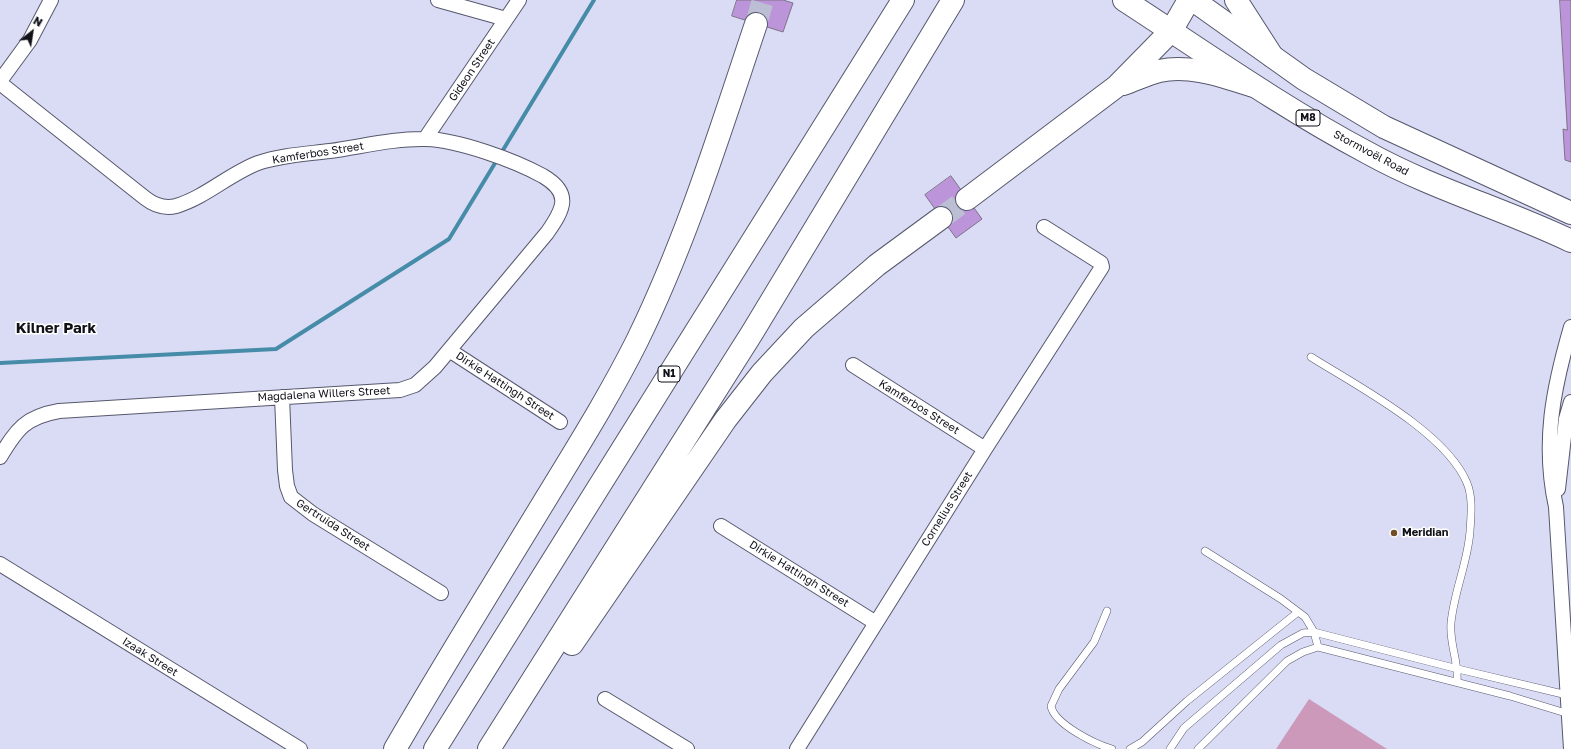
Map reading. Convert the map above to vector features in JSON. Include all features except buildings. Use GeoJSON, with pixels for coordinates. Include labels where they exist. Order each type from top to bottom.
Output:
{"type":"FeatureCollection","features":[{"type":"Feature","properties":{"kind":"main road","name":"N1"},"geometry":{"type":"LineString","coordinates":[[435,749],[903,0]]}},
{"type":"Feature","properties":{"kind":"main road"},"geometry":{"type":"LineString","coordinates":[[489,749],[752,333],[953,0]]}},
{"type":"Feature","properties":{"kind":"main road","name":"Stormvoël Road"},"geometry":{"type":"LineString","coordinates":[[1124,0],[1254,86],[1375,157],[1453,192],[1571,241]]}},
{"type":"Feature","properties":{"kind":"main road"},"geometry":{"type":"LineString","coordinates":[[967,199],[1117,86],[1171,31],[1189,0]]}},
{"type":"Feature","properties":{"kind":"main road"},"geometry":{"type":"LineString","coordinates":[[1193,0],[1340,102],[1384,128],[1467,164],[1571,213]]}},
{"type":"Feature","properties":{"kind":"main road"},"geometry":{"type":"LineString","coordinates":[[1236,0],[1272,56]]}},
{"type":"Feature","properties":{"kind":"main road"},"geometry":{"type":"LineString","coordinates":[[395,749],[443,666],[599,410],[636,342],[662,288],[688,222],[756,24]]}},
{"type":"Feature","properties":{"kind":"main road"},"geometry":{"type":"LineString","coordinates":[[1117,86],[1159,71],[1173,70],[1193,70],[1214,74],[1254,86]]}},
{"type":"Feature","properties":{"kind":"main road"},"geometry":{"type":"LineString","coordinates":[[1467,164],[1501,171],[1571,198]]}},
{"type":"Feature","properties":{"kind":"main road"},"geometry":{"type":"LineString","coordinates":[[500,749],[726,419],[762,373],[804,328],[877,265],[941,218]]}},
{"type":"Feature","properties":{"kind":"street"},"geometry":{"type":"LineString","coordinates":[[0,82],[30,40],[50,0]]}},
{"type":"Feature","properties":{"kind":"street"},"geometry":{"type":"LineString","coordinates":[[438,0],[506,20]]}},
{"type":"Feature","properties":{"kind":"street","name":"Gideon Street"},"geometry":{"type":"LineString","coordinates":[[425,139],[518,0]]}},
{"type":"Feature","properties":{"kind":"street","name":"Kamferbos Street"},"geometry":{"type":"LineString","coordinates":[[0,82],[145,198],[158,206],[166,207],[190,201],[237,173],[266,161],[425,139],[458,144],[511,162],[539,174],[558,187]]}},
{"type":"Feature","properties":{"kind":"street","name":"Magdalena Willers Street"},"geometry":{"type":"LineString","coordinates":[[0,457],[20,427],[33,418],[49,413],[408,388],[428,375],[553,225],[559,215],[562,202],[561,192],[558,187]]}},
{"type":"Feature","properties":{"kind":"street","name":"Cornelius Street"},"geometry":{"type":"LineString","coordinates":[[797,749],[985,449],[1103,266],[1101,263],[1044,227]]}},
{"type":"Feature","properties":{"kind":"street"},"geometry":{"type":"LineString","coordinates":[[1571,327],[1554,389],[1549,429],[1550,475],[1556,508],[1571,749]]}},
{"type":"Feature","properties":{"kind":"street","name":"Dirkie Hattingh Street"},"geometry":{"type":"LineString","coordinates":[[449,350],[560,422]]}},
{"type":"Feature","properties":{"kind":"street","name":"Kamferbos Street"},"geometry":{"type":"LineString","coordinates":[[853,365],[985,449]]}},
{"type":"Feature","properties":{"kind":"street","name":"Gertruida Street"},"geometry":{"type":"LineString","coordinates":[[282,397],[285,470],[287,486],[291,497],[314,514],[441,593]]}},
{"type":"Feature","properties":{"kind":"street"},"geometry":{"type":"LineString","coordinates":[[1556,508],[1561,455],[1571,402]]}},
{"type":"Feature","properties":{"kind":"street","name":"Dirkie Hattingh Street"},"geometry":{"type":"LineString","coordinates":[[721,526],[876,623]]}},
{"type":"Feature","properties":{"kind":"street","name":"Izaak Street"},"geometry":{"type":"LineString","coordinates":[[0,564],[300,749]]}},
{"type":"Feature","properties":{"kind":"street"},"geometry":{"type":"LineString","coordinates":[[605,699],[687,749]]}},
{"type":"Feature","properties":{"kind":"lane"},"geometry":{"type":"LineString","coordinates":[[1311,357],[1409,418],[1444,450],[1459,469],[1467,483],[1471,495],[1470,532],[1454,598],[1450,637],[1458,669],[1457,682]]}},
{"type":"Feature","properties":{"kind":"lane"},"geometry":{"type":"LineString","coordinates":[[1205,551],[1298,612],[1309,622],[1314,632],[1318,647]]}},
{"type":"Feature","properties":{"kind":"lane"},"geometry":{"type":"LineString","coordinates":[[1107,611],[1094,642],[1059,689],[1051,706],[1055,716],[1062,722],[1085,737],[1112,749]]}},
{"type":"Feature","properties":{"kind":"lane"},"geometry":{"type":"LineString","coordinates":[[1130,749],[1142,742],[1187,701],[1298,612]]}},
{"type":"Feature","properties":{"kind":"lane"},"geometry":{"type":"LineString","coordinates":[[1170,749],[1184,728],[1281,645],[1303,633],[1314,632],[1567,695]]}},
{"type":"Feature","properties":{"kind":"lane"},"geometry":{"type":"LineString","coordinates":[[1198,749],[1287,661],[1303,652],[1318,647],[1457,682],[1569,714]]}},
{"type":"Feature","properties":{"kind":"shaded area"},"geometry":{"type":"Polygon","coordinates":[[[1309,699],[1387,749],[1276,749],[1309,699]]]}},
{"type":"Feature","properties":{"kind":"waterway"},"geometry":{"type":"LineString","coordinates":[[0,363],[276,349],[449,239],[594,0]]}},
{"type":"Feature","properties":{"kind":"tunnel"},"geometry":{"type":"LineString","coordinates":[[756,24],[763,0]]}},
{"type":"Feature","properties":{"kind":"tunnel"},"geometry":{"type":"LineString","coordinates":[[941,218],[967,199]]}},
{"type":"Feature","properties":{"kind":"place","name":"Meridian"},"geometry":{"type":"Point","coordinates":[1394,533]}},
{"type":"Feature","properties":{"kind":"district","name":"Kilner Park"},"geometry":{"type":"Point","coordinates":[56,328]}}]}
